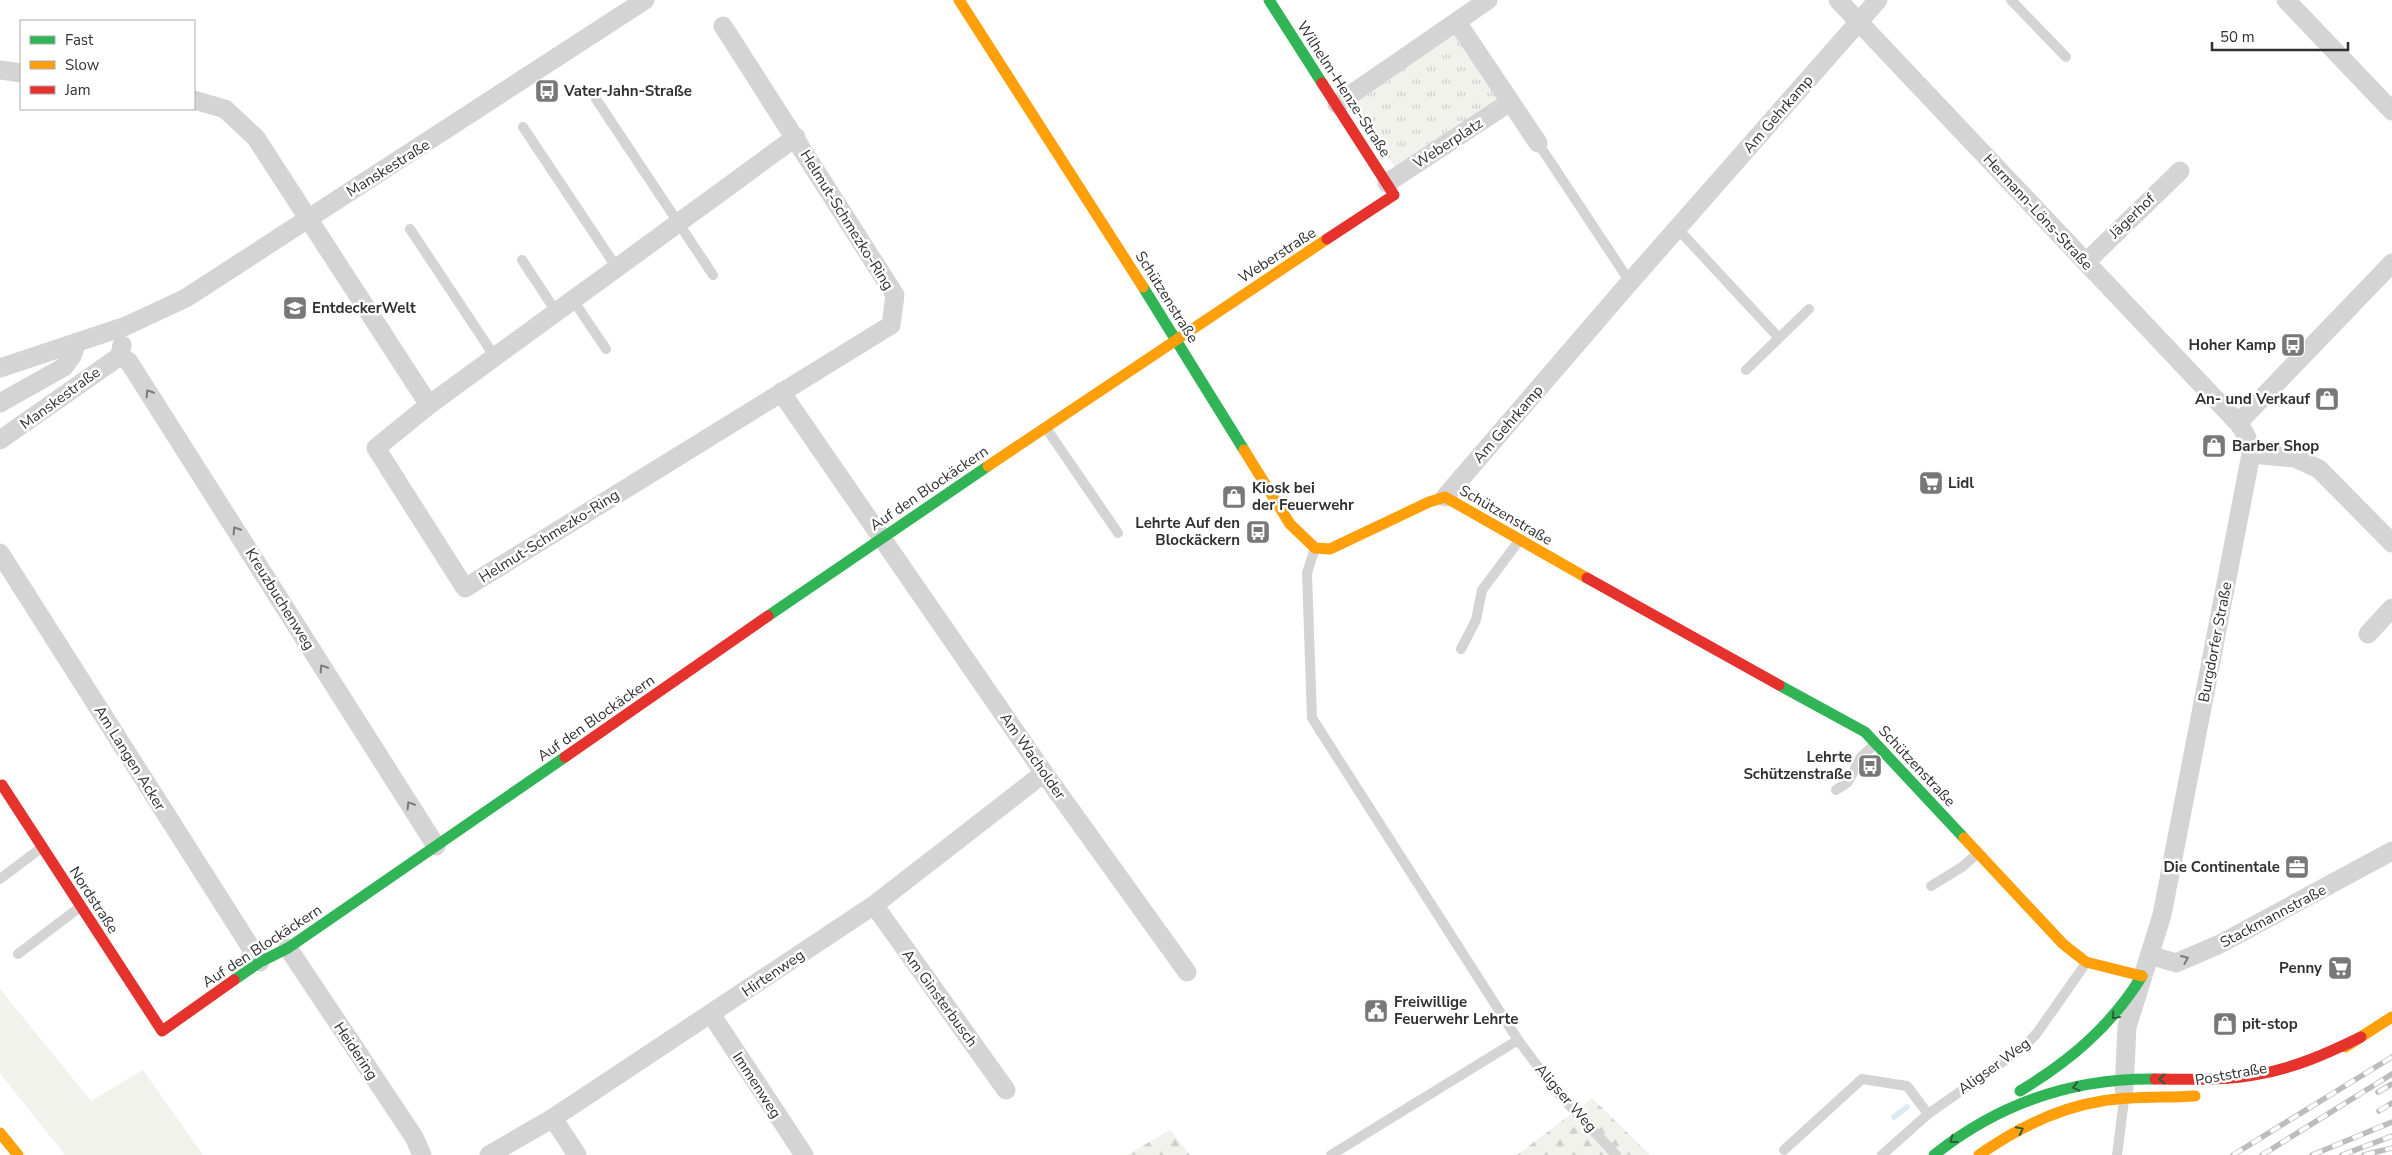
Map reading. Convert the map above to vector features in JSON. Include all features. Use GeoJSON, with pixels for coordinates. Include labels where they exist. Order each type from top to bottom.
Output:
{"type":"FeatureCollection","features":[{"type":"Feature","properties":{"kind":"main road","name":"Schützenstraße"},"geometry":{"type":"LineString","coordinates":[[960,0],[1176,339],[1290,524],[1315,548],[1330,549],[1429,502],[1445,498],[1519,542],[1865,732],[2063,944],[2086,962],[2142,976]]}},
{"type":"Feature","properties":{"kind":"main road","name":"Wilhelm-Henze-Straße"},"geometry":{"type":"LineString","coordinates":[[1269,0],[1391,189]]}},
{"type":"Feature","properties":{"kind":"main road","name":"Weberstraße"},"geometry":{"type":"LineString","coordinates":[[1176,339],[1391,189]]}},
{"type":"Feature","properties":{"kind":"main road","name":"Auf den Blockäckern"},"geometry":{"type":"LineString","coordinates":[[162,1030],[260,962],[288,948],[882,538],[1176,339]]}},
{"type":"Feature","properties":{"kind":"main road","name":"Nordstraße"},"geometry":{"type":"LineString","coordinates":[[2,790],[42,847],[162,1030]]}},
{"type":"Feature","properties":{"kind":"main road"},"geometry":{"type":"LineString","coordinates":[[1934,1155],[2003,1100],[2051,1073],[2085,1047],[2116,1016],[2131,996],[2142,976]]}},
{"type":"Feature","properties":{"kind":"main road","name":"Poststraße"},"geometry":{"type":"LineString","coordinates":[[2263,1086],[2296,1074],[2392,1018]]}},
{"type":"Feature","properties":{"kind":"main road","name":"Poststraße"},"geometry":{"type":"LineString","coordinates":[[2125,1079],[2213,1080],[2244,1077],[2294,1067],[2361,1037]]}},
{"type":"Feature","properties":{"kind":"main road"},"geometry":{"type":"LineString","coordinates":[[1973,1125],[2031,1100],[2061,1090],[2125,1079]]}},
{"type":"Feature","properties":{"kind":"main road","name":"Poststraße"},"geometry":{"type":"LineString","coordinates":[[2124,1099],[2204,1095]]}},
{"type":"Feature","properties":{"kind":"main road"},"geometry":{"type":"LineString","coordinates":[[1979,1155],[2014,1132],[2040,1120],[2083,1105],[2124,1099]]}},
{"type":"Feature","properties":{"kind":"main road"},"geometry":{"type":"LineString","coordinates":[[0,1133],[18,1155]]}},
{"type":"Feature","properties":{"kind":"street","name":"Manskestraße"},"geometry":{"type":"LineString","coordinates":[[0,403],[64,367],[72,356],[76,342],[126,326],[186,298],[645,0]]}},
{"type":"Feature","properties":{"kind":"street"},"geometry":{"type":"LineString","coordinates":[[1337,104],[1488,0]]}},
{"type":"Feature","properties":{"kind":"street","name":"Hermann-Löns-Straße"},"geometry":{"type":"LineString","coordinates":[[1838,0],[2238,423]]}},
{"type":"Feature","properties":{"kind":"street","name":"Am Gehrkamp"},"geometry":{"type":"LineString","coordinates":[[1445,498],[1630,282],[1878,0]]}},
{"type":"Feature","properties":{"kind":"street"},"geometry":{"type":"LineString","coordinates":[[2286,0],[2392,111]]}},
{"type":"Feature","properties":{"kind":"street"},"geometry":{"type":"LineString","coordinates":[[1456,22],[1538,143]]}},
{"type":"Feature","properties":{"kind":"street","name":"Helmut-Schmezko-Ring"},"geometry":{"type":"LineString","coordinates":[[723,26],[796,137],[894,295],[891,325],[465,588],[376,448],[429,405],[796,137]]}},
{"type":"Feature","properties":{"kind":"street"},"geometry":{"type":"LineString","coordinates":[[0,70],[20,73]]}},
{"type":"Feature","properties":{"kind":"street"},"geometry":{"type":"LineString","coordinates":[[195,100],[226,109],[256,138],[429,405]]}},
{"type":"Feature","properties":{"kind":"street","name":"Weberplatz"},"geometry":{"type":"LineString","coordinates":[[1391,189],[1510,102]]}},
{"type":"Feature","properties":{"kind":"street","name":"Jägerhof"},"geometry":{"type":"LineString","coordinates":[[2086,262],[2180,171]]}},
{"type":"Feature","properties":{"kind":"street"},"geometry":{"type":"LineString","coordinates":[[2238,423],[2392,264]]}},
{"type":"Feature","properties":{"kind":"street"},"geometry":{"type":"LineString","coordinates":[[120,356],[126,326]]}},
{"type":"Feature","properties":{"kind":"street"},"geometry":{"type":"LineString","coordinates":[[0,368],[76,342]]}},
{"type":"Feature","properties":{"kind":"street","name":"Manskestraße"},"geometry":{"type":"LineString","coordinates":[[0,440],[120,356]]}},
{"type":"Feature","properties":{"kind":"street","name":"Kreuzbuchenweg"},"geometry":{"type":"LineString","coordinates":[[120,356],[129,362],[436,846]]}},
{"type":"Feature","properties":{"kind":"street"},"geometry":{"type":"LineString","coordinates":[[781,392],[882,538]]}},
{"type":"Feature","properties":{"kind":"street","name":"Burgdorfer Straße"},"geometry":{"type":"LineString","coordinates":[[2124,1099],[2127,1027],[2162,915],[2251,454],[2246,432],[2238,423]]}},
{"type":"Feature","properties":{"kind":"street"},"geometry":{"type":"LineString","coordinates":[[2251,454],[2294,458],[2319,469],[2392,544]]}},
{"type":"Feature","properties":{"kind":"street","name":"Am Wacholder"},"geometry":{"type":"LineString","coordinates":[[882,538],[1044,773],[1187,972]]}},
{"type":"Feature","properties":{"kind":"street","name":"Am Langen Acker"},"geometry":{"type":"LineString","coordinates":[[0,553],[260,962]]}},
{"type":"Feature","properties":{"kind":"street"},"geometry":{"type":"LineString","coordinates":[[2368,634],[2392,608]]}},
{"type":"Feature","properties":{"kind":"street","name":"Hirtenweg"},"geometry":{"type":"LineString","coordinates":[[489,1155],[553,1118],[874,905],[1044,773]]}},
{"type":"Feature","properties":{"kind":"street","name":"Stackmannstraße"},"geometry":{"type":"LineString","coordinates":[[2150,956],[2176,963],[2220,944],[2392,851]]}},
{"type":"Feature","properties":{"kind":"street","name":"Am Ginsterbusch"},"geometry":{"type":"LineString","coordinates":[[874,905],[1006,1090]]}},
{"type":"Feature","properties":{"kind":"street","name":"Heidering"},"geometry":{"type":"LineString","coordinates":[[288,948],[414,1137],[422,1155]]}},
{"type":"Feature","properties":{"kind":"street","name":"Immenweg"},"geometry":{"type":"LineString","coordinates":[[711,1014],[804,1155]]}},
{"type":"Feature","properties":{"kind":"street"},"geometry":{"type":"LineString","coordinates":[[553,1118],[577,1155]]}},
{"type":"Feature","properties":{"kind":"lane"},"geometry":{"type":"LineString","coordinates":[[2011,0],[2066,56]]}},
{"type":"Feature","properties":{"kind":"lane"},"geometry":{"type":"LineString","coordinates":[[596,99],[713,275]]}},
{"type":"Feature","properties":{"kind":"lane"},"geometry":{"type":"LineString","coordinates":[[523,126],[618,268]]}},
{"type":"Feature","properties":{"kind":"lane"},"geometry":{"type":"LineString","coordinates":[[1538,143],[1630,282]]}},
{"type":"Feature","properties":{"kind":"lane"},"geometry":{"type":"LineString","coordinates":[[1677,228],[1779,338]]}},
{"type":"Feature","properties":{"kind":"lane"},"geometry":{"type":"LineString","coordinates":[[410,229],[495,357]]}},
{"type":"Feature","properties":{"kind":"lane"},"geometry":{"type":"LineString","coordinates":[[522,260],[557,313]]}},
{"type":"Feature","properties":{"kind":"lane"},"geometry":{"type":"LineString","coordinates":[[573,300],[606,349]]}},
{"type":"Feature","properties":{"kind":"lane"},"geometry":{"type":"LineString","coordinates":[[1746,370],[1809,309]]}},
{"type":"Feature","properties":{"kind":"lane"},"geometry":{"type":"LineString","coordinates":[[1045,427],[1118,533]]}},
{"type":"Feature","properties":{"kind":"lane"},"geometry":{"type":"LineString","coordinates":[[1461,649],[1476,620],[1482,590],[1519,542]]}},
{"type":"Feature","properties":{"kind":"lane","name":"Aligser Weg"},"geometry":{"type":"LineString","coordinates":[[1315,548],[1307,573],[1312,718],[1518,1040],[1557,1092],[1616,1155]]}},
{"type":"Feature","properties":{"kind":"lane"},"geometry":{"type":"LineString","coordinates":[[1836,790],[1848,782],[1862,756],[1875,743]]}},
{"type":"Feature","properties":{"kind":"lane"},"geometry":{"type":"LineString","coordinates":[[0,880],[42,847]]}},
{"type":"Feature","properties":{"kind":"lane"},"geometry":{"type":"LineString","coordinates":[[1931,886],[1962,867],[1977,853]]}},
{"type":"Feature","properties":{"kind":"lane"},"geometry":{"type":"LineString","coordinates":[[18,954],[81,906]]}},
{"type":"Feature","properties":{"kind":"lane","name":"Aligser Weg"},"geometry":{"type":"LineString","coordinates":[[1882,1155],[1928,1114],[2024,1046],[2037,1033],[2086,962]]}},
{"type":"Feature","properties":{"kind":"lane"},"geometry":{"type":"LineString","coordinates":[[1330,1155],[1518,1040]]}},
{"type":"Feature","properties":{"kind":"lane"},"geometry":{"type":"LineString","coordinates":[[1784,1150],[1862,1079],[1907,1086],[1928,1114]]}},
{"type":"Feature","properties":{"kind":"lane"},"geometry":{"type":"LineString","coordinates":[[2116,1155],[2124,1099]]}},
{"type":"Feature","properties":{"kind":"green space"},"geometry":{"type":"Polygon","coordinates":[[[1457,33],[1501,98],[1396,169],[1352,103],[1457,33]]]}},
{"type":"Feature","properties":{"kind":"green space"},"geometry":{"type":"Polygon","coordinates":[[[0,989],[91,1101],[143,1070],[203,1155],[65,1155],[0,1073],[0,989]]]}},
{"type":"Feature","properties":{"kind":"green space"},"geometry":{"type":"Polygon","coordinates":[[[1592,1098],[1650,1155],[1517,1155],[1592,1098]]]}},
{"type":"Feature","properties":{"kind":"green space"},"geometry":{"type":"Polygon","coordinates":[[[1170,1130],[1190,1155],[1127,1155],[1170,1130]]]}},
{"type":"Feature","properties":{"kind":"waterway"},"geometry":{"type":"LineString","coordinates":[[1894,1117],[1907,1107]]}},
{"type":"Feature","properties":{"kind":"railway"},"geometry":{"type":"LineString","coordinates":[[2233,1155],[2392,1057]]}},
{"type":"Feature","properties":{"kind":"railway"},"geometry":{"type":"LineString","coordinates":[[2262,1155],[2392,1074]]}},
{"type":"Feature","properties":{"kind":"railway"},"geometry":{"type":"LineString","coordinates":[[2378,1092],[2392,1084]]}},
{"type":"Feature","properties":{"kind":"railway"},"geometry":{"type":"LineString","coordinates":[[2379,1111],[2392,1103]]}},
{"type":"Feature","properties":{"kind":"railway"},"geometry":{"type":"LineString","coordinates":[[2312,1155],[2392,1122]]}},
{"type":"Feature","properties":{"kind":"railway"},"geometry":{"type":"LineString","coordinates":[[2342,1155],[2392,1136]]}},
{"type":"Feature","properties":{"kind":"railway"},"geometry":{"type":"LineString","coordinates":[[2364,1155],[2392,1148]]}},
{"type":"Feature","properties":{"kind":"traffic: fast"},"geometry":{"type":"LineString","coordinates":[[1269,0],[1322,83]]}},
{"type":"Feature","properties":{"kind":"traffic: fast"},"geometry":{"type":"LineString","coordinates":[[1143,287],[1244,450]]}},
{"type":"Feature","properties":{"kind":"traffic: fast"},"geometry":{"type":"LineString","coordinates":[[768,616],[988,466]]}},
{"type":"Feature","properties":{"kind":"traffic: fast"},"geometry":{"type":"LineString","coordinates":[[1779,685],[1865,732],[1964,838]]}},
{"type":"Feature","properties":{"kind":"traffic: fast"},"geometry":{"type":"LineString","coordinates":[[234,980],[260,962],[288,948],[565,757]]}},
{"type":"Feature","properties":{"kind":"traffic: fast"},"geometry":{"type":"LineString","coordinates":[[2020,1091],[2056,1067],[2088,1041],[2117,1011],[2142,976]]}},
{"type":"Feature","properties":{"kind":"traffic: fast"},"geometry":{"type":"LineString","coordinates":[[1934,1155],[1984,1121],[2010,1108],[2038,1098],[2066,1089],[2095,1083],[2155,1079]]}},
{"type":"Feature","properties":{"kind":"traffic: slow"},"geometry":{"type":"LineString","coordinates":[[959,0],[1143,287]]}},
{"type":"Feature","properties":{"kind":"traffic: slow"},"geometry":{"type":"LineString","coordinates":[[988,466],[1327,239]]}},
{"type":"Feature","properties":{"kind":"traffic: slow"},"geometry":{"type":"LineString","coordinates":[[1244,450],[1290,524],[1315,548],[1330,549],[1429,502],[1445,497],[1587,578]]}},
{"type":"Feature","properties":{"kind":"traffic: slow"},"geometry":{"type":"LineString","coordinates":[[1964,838],[2063,944],[2086,962],[2142,976]]}},
{"type":"Feature","properties":{"kind":"traffic: slow"},"geometry":{"type":"LineString","coordinates":[[2345,1047],[2392,1017]]}},
{"type":"Feature","properties":{"kind":"traffic: slow"},"geometry":{"type":"LineString","coordinates":[[1979,1155],[2022,1128],[2053,1114],[2085,1104],[2125,1098],[2195,1096]]}},
{"type":"Feature","properties":{"kind":"traffic: slow"},"geometry":{"type":"LineString","coordinates":[[0,1133],[18,1155]]}},
{"type":"Feature","properties":{"kind":"traffic: jam"},"geometry":{"type":"LineString","coordinates":[[1322,83],[1394,195],[1327,239]]}},
{"type":"Feature","properties":{"kind":"traffic: jam"},"geometry":{"type":"LineString","coordinates":[[1587,578],[1779,685]]}},
{"type":"Feature","properties":{"kind":"traffic: jam"},"geometry":{"type":"LineString","coordinates":[[565,757],[768,616]]}},
{"type":"Feature","properties":{"kind":"traffic: jam"},"geometry":{"type":"LineString","coordinates":[[2,785],[162,1031],[234,980]]}},
{"type":"Feature","properties":{"kind":"traffic: jam"},"geometry":{"type":"LineString","coordinates":[[2155,1079],[2220,1079],[2272,1071],[2311,1059],[2361,1037]]}},
{"type":"Feature","properties":{"kind":"place","name":"Vater-Jahn-Straße"},"geometry":{"type":"Point","coordinates":[547,91]}},
{"type":"Feature","properties":{"kind":"place","name":"EntdeckerWelt"},"geometry":{"type":"Point","coordinates":[295,308]}},
{"type":"Feature","properties":{"kind":"place","name":"Hoher Kamp"},"geometry":{"type":"Point","coordinates":[2293,345]}},
{"type":"Feature","properties":{"kind":"place","name":"An- und Verkauf"},"geometry":{"type":"Point","coordinates":[2327,399]}},
{"type":"Feature","properties":{"kind":"place","name":"Barber Shop"},"geometry":{"type":"Point","coordinates":[2214,446]}},
{"type":"Feature","properties":{"kind":"place","name":"Lidl"},"geometry":{"type":"Point","coordinates":[1931,483]}},
{"type":"Feature","properties":{"kind":"place","name":"Kiosk bei der Feuerwehr"},"geometry":{"type":"Point","coordinates":[1234,497]}},
{"type":"Feature","properties":{"kind":"place","name":"Lehrte Auf den Blockäckern"},"geometry":{"type":"Point","coordinates":[1258,532]}},
{"type":"Feature","properties":{"kind":"place","name":"Lehrte Schützenstraße"},"geometry":{"type":"Point","coordinates":[1870,766]}},
{"type":"Feature","properties":{"kind":"place","name":"Die Continentale"},"geometry":{"type":"Point","coordinates":[2297,867]}},
{"type":"Feature","properties":{"kind":"place","name":"Penny"},"geometry":{"type":"Point","coordinates":[2340,968]}},
{"type":"Feature","properties":{"kind":"place","name":"Freiwillige Feuerwehr Lehrte"},"geometry":{"type":"Point","coordinates":[1376,1011]}},
{"type":"Feature","properties":{"kind":"place","name":"pit-stop"},"geometry":{"type":"Point","coordinates":[2225,1024]}}]}
